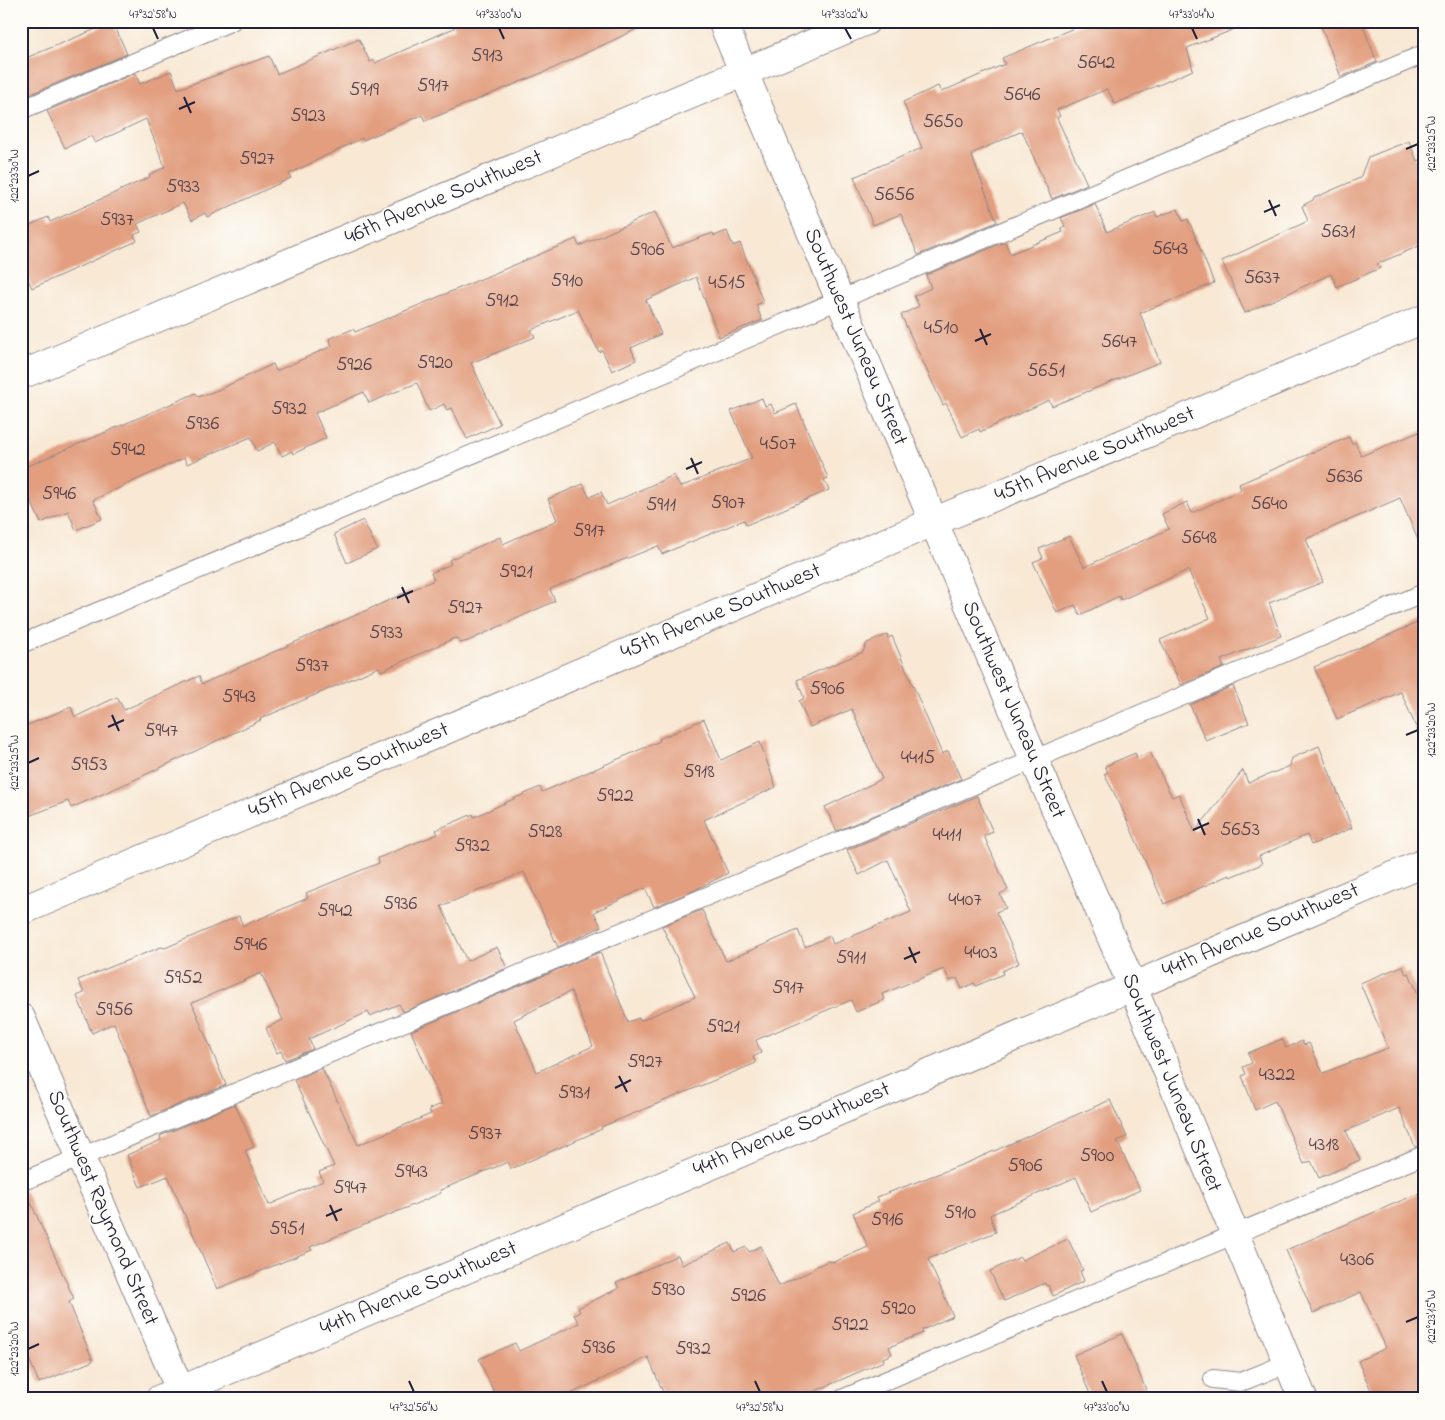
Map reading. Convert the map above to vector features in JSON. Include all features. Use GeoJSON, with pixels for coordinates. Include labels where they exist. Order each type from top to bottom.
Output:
{"type":"FeatureCollection","features":[{"type":"Feature","properties":{"kind":"street","name":"Southwest Juneau Street"},"geometry":{"type":"LineString","coordinates":[[722,21],[933,522],[1132,985],[1303,1399]]}},
{"type":"Feature","properties":{"kind":"street","name":"46th Avenue Southwest"},"geometry":{"type":"LineString","coordinates":[[21,375],[866,21]]}},
{"type":"Feature","properties":{"kind":"street","name":"45th Avenue Southwest"},"geometry":{"type":"LineString","coordinates":[[21,911],[933,522],[1424,319]]}},
{"type":"Feature","properties":{"kind":"street","name":"44th Avenue Southwest"},"geometry":{"type":"LineString","coordinates":[[175,1396],[1132,985],[1424,863]]}},
{"type":"Feature","properties":{"kind":"street","name":"Southwest Raymond Street"},"geometry":{"type":"LineString","coordinates":[[21,1018],[80,1157],[175,1396]]}},
{"type":"Feature","properties":{"kind":"lane"},"geometry":{"type":"LineString","coordinates":[[21,110],[232,21]]}},
{"type":"Feature","properties":{"kind":"lane"},"geometry":{"type":"LineString","coordinates":[[21,644],[1424,54]]}},
{"type":"Feature","properties":{"kind":"lane"},"geometry":{"type":"LineString","coordinates":[[21,1182],[1034,759],[1424,593]]}},
{"type":"Feature","properties":{"kind":"lane"},"geometry":{"type":"LineString","coordinates":[[842,1399],[1424,1155]]}},
{"type":"Feature","properties":{"kind":"lane"},"geometry":{"type":"LineString","coordinates":[[1213,1379],[1241,1382],[1288,1363]]}},
{"type":"Feature","properties":{"kind":"building"},"geometry":{"type":"Polygon","coordinates":[[[451,21],[654,21],[554,68],[425,121],[422,115],[363,140],[362,138],[289,174],[291,178],[207,217],[205,213],[192,220],[183,203],[137,224],[141,232],[134,235],[137,241],[32,288],[21,265],[21,229],[48,217],[50,222],[150,177],[149,175],[165,167],[146,119],[95,143],[91,136],[65,148],[47,111],[135,73],[140,84],[171,71],[178,89],[269,56],[277,74],[359,39],[370,62],[374,60],[375,63],[454,28],[451,21]]]}},
{"type":"Feature","properties":{"kind":"building"},"geometry":{"type":"Polygon","coordinates":[[[1091,21],[1250,23],[1187,48],[1193,70],[1115,104],[1107,89],[1057,110],[1060,116],[1057,118],[1087,184],[1052,199],[1022,131],[971,154],[997,222],[918,255],[901,214],[873,225],[854,177],[922,148],[903,102],[938,86],[941,92],[1005,64],[1002,58],[1091,21]]]}},
{"type":"Feature","properties":{"kind":"building"},"geometry":{"type":"Polygon","coordinates":[[[1319,21],[1361,21],[1377,62],[1341,77],[1319,21]]]}},
{"type":"Feature","properties":{"kind":"building"},"geometry":{"type":"Polygon","coordinates":[[[113,22],[127,54],[21,98],[21,60],[113,22]]]}},
{"type":"Feature","properties":{"kind":"building"},"geometry":{"type":"Polygon","coordinates":[[[1409,141],[1417,161],[1424,159],[1424,244],[1377,264],[1380,268],[1337,287],[1331,274],[1245,313],[1222,261],[1308,221],[1302,206],[1314,198],[1360,178],[1368,157],[1409,141]]]}},
{"type":"Feature","properties":{"kind":"building"},"geometry":{"type":"Polygon","coordinates":[[[1095,204],[1107,232],[1155,212],[1157,217],[1178,209],[1183,221],[1188,219],[1214,283],[1140,313],[1160,362],[1052,406],[1049,400],[980,432],[979,429],[962,437],[946,403],[943,405],[901,315],[919,306],[914,296],[931,288],[926,275],[1005,242],[1010,254],[1063,232],[1061,228],[1065,226],[1061,218],[1095,204]]]}},
{"type":"Feature","properties":{"kind":"building"},"geometry":{"type":"Polygon","coordinates":[[[655,212],[672,248],[713,233],[714,236],[727,231],[733,246],[740,243],[763,302],[756,305],[762,320],[719,337],[696,277],[646,300],[661,334],[631,348],[636,360],[612,371],[602,350],[599,352],[578,310],[531,330],[535,337],[471,363],[500,424],[467,439],[452,408],[447,410],[444,404],[429,411],[417,383],[369,403],[364,392],[315,413],[326,438],[293,454],[292,451],[282,456],[275,442],[257,451],[251,437],[187,464],[184,458],[93,500],[102,519],[76,530],[68,511],[41,523],[21,480],[21,469],[196,393],[198,397],[218,390],[273,364],[276,371],[332,346],[329,339],[353,329],[355,332],[576,239],[579,246],[655,212]]]}},
{"type":"Feature","properties":{"kind":"building"},"geometry":{"type":"Polygon","coordinates":[[[762,398],[765,406],[771,404],[775,413],[796,404],[828,478],[824,480],[829,490],[746,525],[744,520],[662,554],[658,546],[550,589],[555,601],[468,641],[460,643],[455,638],[381,671],[379,667],[260,719],[132,781],[71,808],[68,801],[21,819],[21,728],[71,707],[75,717],[117,697],[124,710],[199,676],[202,684],[434,580],[431,573],[451,564],[449,560],[500,537],[503,544],[557,520],[548,499],[583,484],[589,497],[601,492],[607,505],[674,475],[680,487],[752,458],[731,411],[762,398]]]}},
{"type":"Feature","properties":{"kind":"building"},"geometry":{"type":"Polygon","coordinates":[[[1424,430],[1424,554],[1400,498],[1306,539],[1323,582],[1269,603],[1281,636],[1221,660],[1224,667],[1181,685],[1160,640],[1210,618],[1188,570],[1121,600],[1119,596],[1080,615],[1075,605],[1057,613],[1033,562],[1043,558],[1039,549],[1069,536],[1084,567],[1169,529],[1162,514],[1187,502],[1192,513],[1241,490],[1239,484],[1349,437],[1352,444],[1355,442],[1361,456],[1424,430]]]}},
{"type":"Feature","properties":{"kind":"building"},"geometry":{"type":"Polygon","coordinates":[[[363,520],[377,549],[347,563],[334,534],[363,520]]]}},
{"type":"Feature","properties":{"kind":"building"},"geometry":{"type":"Polygon","coordinates":[[[1424,620],[1424,746],[1401,692],[1337,719],[1314,667],[1424,620]]]}},
{"type":"Feature","properties":{"kind":"building"},"geometry":{"type":"Polygon","coordinates":[[[887,635],[888,638],[892,636],[942,754],[948,751],[961,779],[837,831],[825,807],[882,779],[852,709],[810,727],[799,701],[804,698],[797,680],[863,652],[867,643],[887,635]]]}},
{"type":"Feature","properties":{"kind":"building"},"geometry":{"type":"Polygon","coordinates":[[[1233,686],[1249,723],[1206,741],[1190,705],[1233,686]]]}},
{"type":"Feature","properties":{"kind":"building"},"geometry":{"type":"Polygon","coordinates":[[[704,719],[721,760],[760,742],[776,787],[704,820],[728,873],[693,891],[654,907],[645,888],[594,912],[601,927],[558,947],[524,872],[441,906],[467,961],[497,947],[507,968],[403,1012],[399,1004],[370,1016],[368,1012],[309,1039],[313,1049],[285,1060],[281,1051],[277,1053],[266,1028],[283,1020],[261,973],[192,1003],[226,1085],[151,1116],[114,1023],[92,1033],[77,996],[84,993],[78,980],[161,947],[165,948],[239,916],[243,926],[308,898],[306,893],[379,863],[378,858],[438,834],[436,830],[473,814],[474,817],[540,787],[542,792],[660,741],[659,739],[704,719]]]}},
{"type":"Feature","properties":{"kind":"building"},"geometry":{"type":"Polygon","coordinates":[[[1319,746],[1352,828],[1311,845],[1307,835],[1259,856],[1262,864],[1230,877],[1229,875],[1164,904],[1120,804],[1104,774],[1108,772],[1105,766],[1135,753],[1137,758],[1150,752],[1172,797],[1179,794],[1195,832],[1243,770],[1248,783],[1290,766],[1292,758],[1319,746]]]}},
{"type":"Feature","properties":{"kind":"building"},"geometry":{"type":"Polygon","coordinates":[[[977,796],[993,832],[984,836],[1008,890],[1000,894],[1006,908],[996,912],[1019,963],[1002,971],[1003,974],[976,986],[974,983],[962,989],[957,978],[950,981],[944,969],[882,994],[884,1000],[856,1012],[851,1000],[756,1040],[761,1053],[753,1057],[756,1063],[601,1127],[602,1129],[511,1169],[508,1162],[440,1190],[441,1193],[310,1247],[312,1250],[217,1289],[168,1176],[140,1187],[127,1155],[161,1140],[160,1136],[235,1104],[254,1147],[245,1151],[269,1205],[323,1181],[319,1172],[334,1166],[294,1080],[322,1068],[358,1145],[431,1114],[429,1109],[442,1104],[411,1031],[600,952],[628,1022],[639,1018],[640,1021],[695,997],[662,926],[702,910],[726,961],[798,930],[805,947],[830,936],[833,944],[911,912],[888,860],[859,875],[847,850],[977,796]],[[571,991],[514,1020],[537,1072],[593,1046],[571,991]]]}},
{"type":"Feature","properties":{"kind":"building"},"geometry":{"type":"Polygon","coordinates":[[[1402,966],[1406,974],[1409,973],[1424,1008],[1424,1145],[1415,1147],[1399,1108],[1346,1131],[1360,1160],[1319,1178],[1311,1161],[1304,1164],[1275,1101],[1255,1110],[1242,1076],[1246,1074],[1243,1067],[1252,1063],[1248,1053],[1282,1039],[1286,1048],[1302,1041],[1304,1045],[1309,1043],[1323,1073],[1388,1048],[1360,983],[1402,966]]]}},
{"type":"Feature","properties":{"kind":"building"},"geometry":{"type":"Polygon","coordinates":[[[1110,1100],[1127,1137],[1117,1141],[1140,1190],[1091,1212],[1076,1177],[990,1215],[996,1232],[928,1259],[953,1316],[922,1330],[923,1333],[889,1347],[892,1354],[883,1358],[884,1361],[797,1399],[666,1399],[648,1357],[560,1399],[497,1399],[479,1359],[515,1343],[519,1351],[579,1323],[574,1315],[580,1312],[578,1308],[619,1288],[616,1283],[678,1255],[682,1265],[730,1243],[734,1252],[746,1247],[749,1252],[761,1246],[779,1286],[828,1261],[834,1262],[868,1247],[853,1213],[879,1201],[877,1197],[969,1162],[1110,1100]]]}},
{"type":"Feature","properties":{"kind":"building"},"geometry":{"type":"Polygon","coordinates":[[[1424,1191],[1424,1399],[1375,1399],[1358,1361],[1386,1348],[1361,1292],[1313,1313],[1286,1250],[1424,1191]]]}},
{"type":"Feature","properties":{"kind":"building"},"geometry":{"type":"Polygon","coordinates":[[[21,1192],[26,1192],[74,1299],[69,1302],[93,1361],[39,1383],[21,1339],[21,1192]]]}},
{"type":"Feature","properties":{"kind":"building"},"geometry":{"type":"Polygon","coordinates":[[[1068,1239],[1083,1270],[1080,1271],[1084,1281],[1053,1296],[1048,1285],[1046,1286],[1045,1283],[1004,1301],[990,1271],[1020,1257],[1022,1260],[1068,1239]]]}},
{"type":"Feature","properties":{"kind":"building"},"geometry":{"type":"Polygon","coordinates":[[[1122,1334],[1150,1399],[1092,1399],[1074,1355],[1122,1334]]]}}]}
